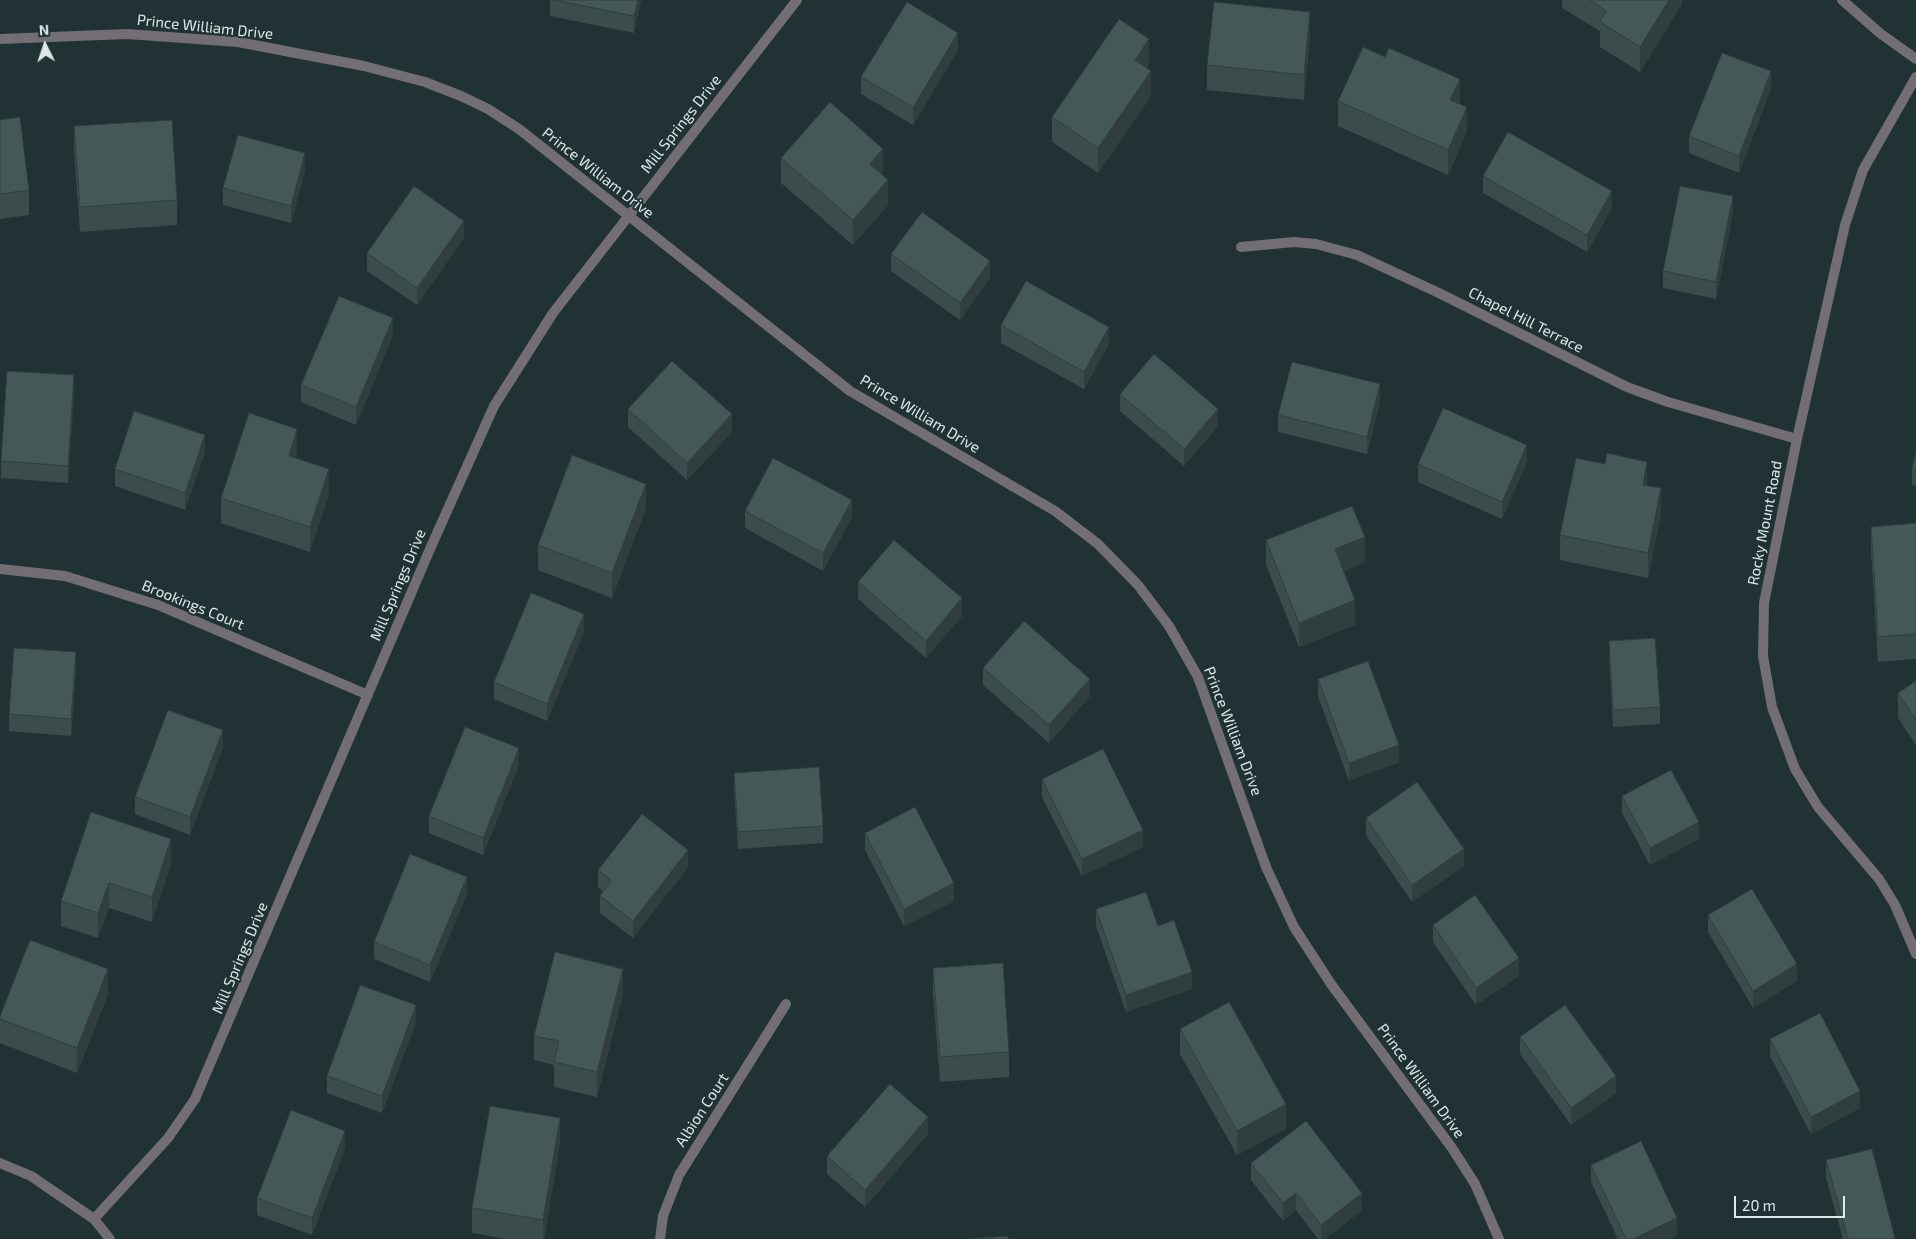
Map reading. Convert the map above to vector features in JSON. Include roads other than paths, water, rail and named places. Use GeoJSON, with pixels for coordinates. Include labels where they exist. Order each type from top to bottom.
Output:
{"type":"FeatureCollection","features":[{"type":"Feature","properties":{"kind":"street","name":"Mill Springs Drive"},"geometry":{"type":"LineString","coordinates":[[94,1219],[168,1138],[195,1099],[430,549],[494,406],[553,313],[797,0]]}},
{"type":"Feature","properties":{"kind":"street"},"geometry":{"type":"LineString","coordinates":[[1842,0],[1881,34],[1916,59]]}},
{"type":"Feature","properties":{"kind":"street","name":"Prince William Drive"},"geometry":{"type":"LineString","coordinates":[[0,39],[126,34],[238,42],[364,66],[426,82],[488,109],[519,129],[850,391],[1055,511],[1098,544],[1138,585],[1169,626],[1198,677],[1266,867],[1294,927],[1332,984],[1452,1148],[1474,1184],[1498,1239]]}},
{"type":"Feature","properties":{"kind":"street","name":"Rocky Mount Road"},"geometry":{"type":"LineString","coordinates":[[1916,77],[1863,170],[1844,225],[1797,439],[1764,603],[1763,656],[1772,707],[1796,769],[1818,807],[1879,879],[1896,905],[1916,954]]}},
{"type":"Feature","properties":{"kind":"street","name":"Chapel Hill Terrace"},"geometry":{"type":"LineString","coordinates":[[1241,247],[1294,242],[1316,244],[1357,255],[1439,293],[1627,388],[1668,402],[1797,439]]}},
{"type":"Feature","properties":{"kind":"street","name":"Brookings Court"},"geometry":{"type":"LineString","coordinates":[[0,569],[65,576],[158,605],[368,695]]}},
{"type":"Feature","properties":{"kind":"street","name":"Albion Court"},"geometry":{"type":"LineString","coordinates":[[660,1239],[663,1216],[678,1175],[786,1004]]}},
{"type":"Feature","properties":{"kind":"street"},"geometry":{"type":"LineString","coordinates":[[0,1163],[31,1176],[94,1219],[110,1239]]}}]}
